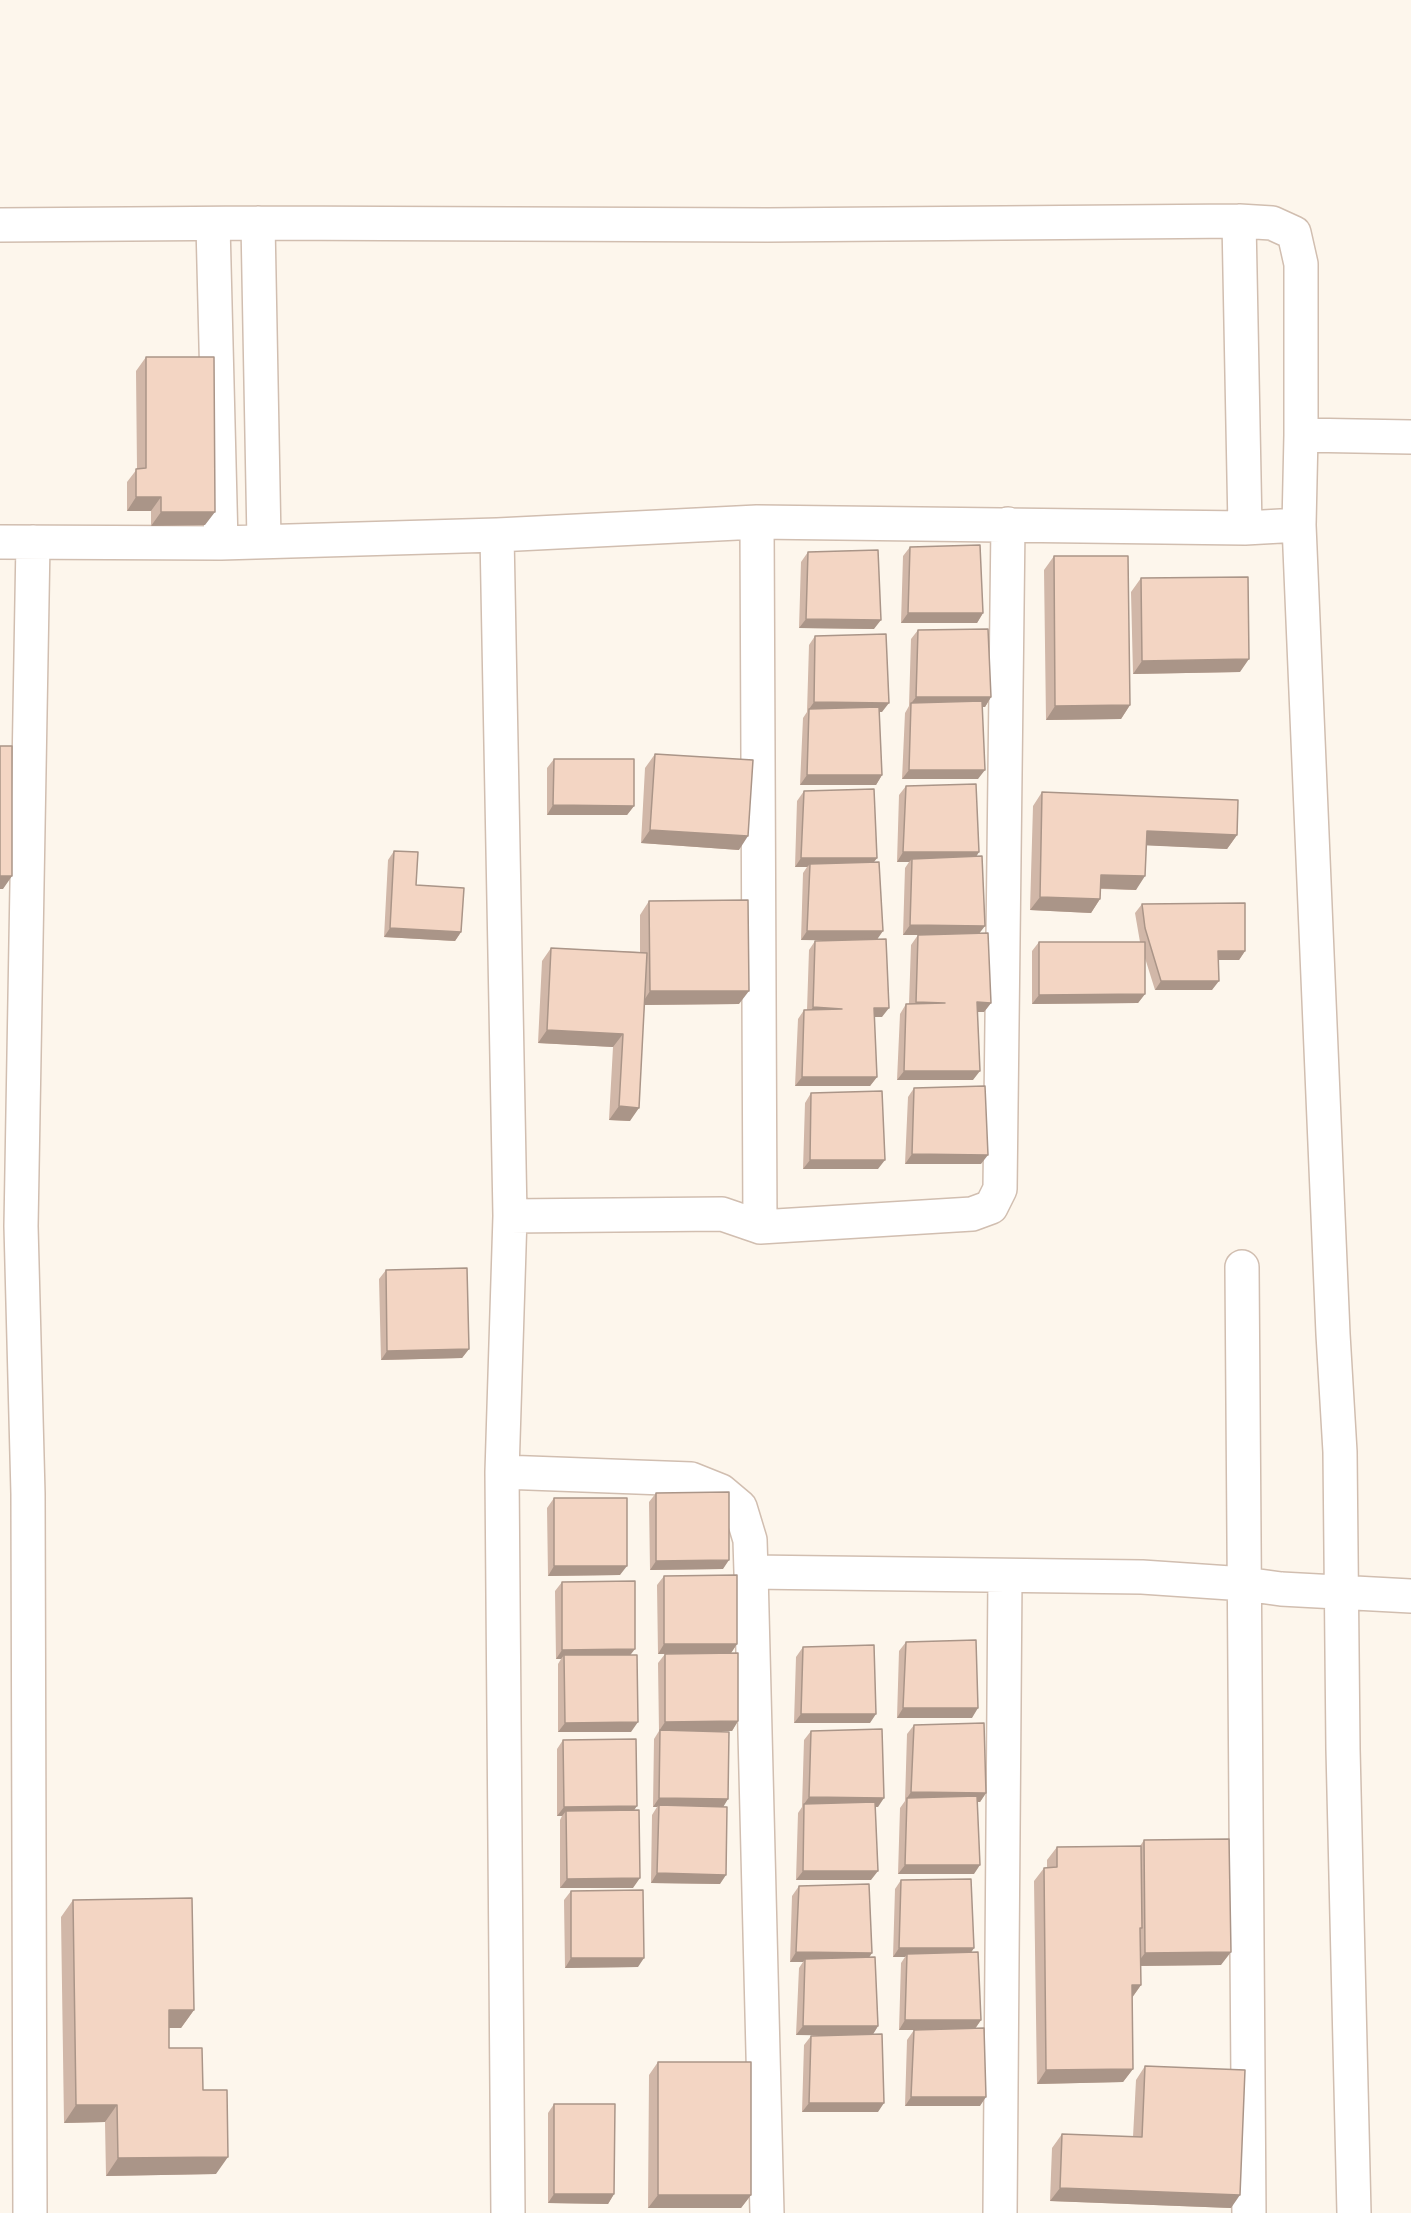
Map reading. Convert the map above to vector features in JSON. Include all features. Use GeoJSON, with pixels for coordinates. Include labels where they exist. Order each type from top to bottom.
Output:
{"type":"FeatureCollection","features":[{"type":"Feature","properties":{"kind":"street"},"geometry":{"type":"LineString","coordinates":[[1239,221],[1245,528]]}},
{"type":"Feature","properties":{"kind":"street"},"geometry":{"type":"LineString","coordinates":[[0,225],[258,223],[768,225],[1239,221],[1272,223],[1294,233],[1301,264],[1299,525],[1340,1452],[1354,2213]]}},
{"type":"Feature","properties":{"kind":"street"},"geometry":{"type":"LineString","coordinates":[[258,223],[264,541]]}},
{"type":"Feature","properties":{"kind":"street"},"geometry":{"type":"LineString","coordinates":[[213,225],[221,543]]}},
{"type":"Feature","properties":{"kind":"street"},"geometry":{"type":"LineString","coordinates":[[1301,435],[1411,437]]}},
{"type":"Feature","properties":{"kind":"street"},"geometry":{"type":"LineString","coordinates":[[0,542],[221,543],[497,535],[757,522],[1245,528],[1299,525]]}},
{"type":"Feature","properties":{"kind":"street"},"geometry":{"type":"LineString","coordinates":[[757,522],[760,1227]]}},
{"type":"Feature","properties":{"kind":"street"},"geometry":{"type":"LineString","coordinates":[[510,1216],[722,1214],[760,1227],[972,1214],[991,1207],[1000,1189],[1008,524]]}},
{"type":"Feature","properties":{"kind":"street"},"geometry":{"type":"LineString","coordinates":[[497,535],[510,1216],[502,1472],[508,2213]]}},
{"type":"Feature","properties":{"kind":"street"},"geometry":{"type":"LineString","coordinates":[[30,2213],[28,1494],[13,1423],[11,1226],[33,542]]}},
{"type":"Feature","properties":{"kind":"street"},"geometry":{"type":"LineString","coordinates":[[1242,1267],[1249,2213]]}},
{"type":"Feature","properties":{"kind":"street"},"geometry":{"type":"LineString","coordinates":[[502,1472],[691,1479],[721,1491],[740,1507],[750,1540],[766,2213]]}},
{"type":"Feature","properties":{"kind":"street"},"geometry":{"type":"LineString","coordinates":[[751,1572],[1142,1577],[1341,1593],[1411,1596]]}},
{"type":"Feature","properties":{"kind":"street"},"geometry":{"type":"LineString","coordinates":[[1000,2213],[1005,1576]]}},
{"type":"Feature","properties":{"kind":"building"},"geometry":{"type":"Polygon","coordinates":[[[146,357],[214,357],[215,512],[161,512],[161,497],[136,497],[136,469],[146,468],[146,357]]]}},
{"type":"Feature","properties":{"kind":"building"},"geometry":{"type":"Polygon","coordinates":[[[980,545],[983,613],[908,613],[910,547],[980,545]]]}},
{"type":"Feature","properties":{"kind":"building"},"geometry":{"type":"Polygon","coordinates":[[[878,550],[881,620],[806,619],[808,552],[878,550]]]}},
{"type":"Feature","properties":{"kind":"building"},"geometry":{"type":"Polygon","coordinates":[[[1054,556],[1128,556],[1130,705],[1055,706],[1054,556]]]}},
{"type":"Feature","properties":{"kind":"building"},"geometry":{"type":"Polygon","coordinates":[[[1248,577],[1249,659],[1142,661],[1141,578],[1248,577]]]}},
{"type":"Feature","properties":{"kind":"building"},"geometry":{"type":"Polygon","coordinates":[[[988,629],[991,697],[916,697],[918,630],[988,629]]]}},
{"type":"Feature","properties":{"kind":"building"},"geometry":{"type":"Polygon","coordinates":[[[886,634],[889,703],[814,702],[815,636],[886,634]]]}},
{"type":"Feature","properties":{"kind":"building"},"geometry":{"type":"Polygon","coordinates":[[[982,701],[985,770],[909,770],[911,703],[982,701]]]}},
{"type":"Feature","properties":{"kind":"building"},"geometry":{"type":"Polygon","coordinates":[[[879,707],[882,775],[807,775],[809,709],[879,707]]]}},
{"type":"Feature","properties":{"kind":"building"},"geometry":{"type":"Polygon","coordinates":[[[0,746],[12,746],[12,876],[0,876],[0,746]]]}},
{"type":"Feature","properties":{"kind":"building"},"geometry":{"type":"Polygon","coordinates":[[[655,754],[753,760],[748,836],[650,830],[655,754]]]}},
{"type":"Feature","properties":{"kind":"building"},"geometry":{"type":"Polygon","coordinates":[[[554,759],[634,759],[634,806],[553,805],[554,759]]]}},
{"type":"Feature","properties":{"kind":"building"},"geometry":{"type":"Polygon","coordinates":[[[976,784],[979,852],[903,852],[906,786],[976,784]]]}},
{"type":"Feature","properties":{"kind":"building"},"geometry":{"type":"Polygon","coordinates":[[[874,789],[877,858],[801,858],[804,791],[874,789]]]}},
{"type":"Feature","properties":{"kind":"building"},"geometry":{"type":"Polygon","coordinates":[[[1042,792],[1238,800],[1237,835],[1147,831],[1145,876],[1101,875],[1100,899],[1040,897],[1042,792]]]}},
{"type":"Feature","properties":{"kind":"building"},"geometry":{"type":"Polygon","coordinates":[[[394,851],[418,852],[416,885],[464,888],[461,932],[390,928],[394,851]]]}},
{"type":"Feature","properties":{"kind":"building"},"geometry":{"type":"Polygon","coordinates":[[[982,856],[985,926],[910,925],[912,859],[982,856]]]}},
{"type":"Feature","properties":{"kind":"building"},"geometry":{"type":"Polygon","coordinates":[[[879,862],[883,931],[807,931],[810,864],[879,862]]]}},
{"type":"Feature","properties":{"kind":"building"},"geometry":{"type":"Polygon","coordinates":[[[748,900],[749,991],[650,991],[649,901],[748,900]]]}},
{"type":"Feature","properties":{"kind":"building"},"geometry":{"type":"Polygon","coordinates":[[[1245,903],[1245,951],[1218,951],[1219,981],[1161,981],[1145,928],[1142,904],[1245,903]]]}},
{"type":"Feature","properties":{"kind":"building"},"geometry":{"type":"Polygon","coordinates":[[[988,933],[991,1003],[977,1002],[980,1071],[904,1071],[906,1004],[945,1003],[916,1002],[918,935],[988,933]]]}},
{"type":"Feature","properties":{"kind":"building"},"geometry":{"type":"Polygon","coordinates":[[[886,939],[889,1008],[874,1008],[877,1077],[802,1077],[804,1010],[842,1009],[813,1007],[815,941],[886,939]]]}},
{"type":"Feature","properties":{"kind":"building"},"geometry":{"type":"Polygon","coordinates":[[[1039,942],[1145,942],[1145,994],[1039,995],[1039,942]]]}},
{"type":"Feature","properties":{"kind":"building"},"geometry":{"type":"Polygon","coordinates":[[[551,948],[647,953],[639,1108],[619,1106],[623,1034],[547,1030],[551,948]]]}},
{"type":"Feature","properties":{"kind":"building"},"geometry":{"type":"Polygon","coordinates":[[[985,1086],[988,1155],[912,1154],[914,1088],[985,1086]]]}},
{"type":"Feature","properties":{"kind":"building"},"geometry":{"type":"Polygon","coordinates":[[[882,1091],[885,1160],[810,1160],[811,1093],[882,1091]]]}},
{"type":"Feature","properties":{"kind":"building"},"geometry":{"type":"Polygon","coordinates":[[[467,1268],[469,1349],[387,1351],[386,1270],[467,1268]]]}},
{"type":"Feature","properties":{"kind":"building"},"geometry":{"type":"Polygon","coordinates":[[[729,1492],[729,1560],[656,1561],[656,1493],[729,1492]]]}},
{"type":"Feature","properties":{"kind":"building"},"geometry":{"type":"Polygon","coordinates":[[[554,1498],[627,1498],[627,1566],[554,1566],[554,1498]]]}},
{"type":"Feature","properties":{"kind":"building"},"geometry":{"type":"Polygon","coordinates":[[[737,1575],[737,1644],[664,1644],[664,1576],[737,1575]]]}},
{"type":"Feature","properties":{"kind":"building"},"geometry":{"type":"Polygon","coordinates":[[[635,1581],[635,1649],[562,1650],[562,1582],[635,1581]]]}},
{"type":"Feature","properties":{"kind":"building"},"geometry":{"type":"Polygon","coordinates":[[[976,1640],[978,1708],[903,1708],[906,1642],[976,1640]]]}},
{"type":"Feature","properties":{"kind":"building"},"geometry":{"type":"Polygon","coordinates":[[[874,1645],[876,1714],[801,1714],[803,1647],[874,1645]]]}},
{"type":"Feature","properties":{"kind":"building"},"geometry":{"type":"Polygon","coordinates":[[[738,1653],[738,1721],[665,1722],[665,1654],[738,1653]]]}},
{"type":"Feature","properties":{"kind":"building"},"geometry":{"type":"Polygon","coordinates":[[[564,1655],[637,1655],[638,1722],[565,1723],[564,1655]]]}},
{"type":"Feature","properties":{"kind":"building"},"geometry":{"type":"Polygon","coordinates":[[[984,1723],[986,1793],[911,1792],[914,1725],[984,1723]]]}},
{"type":"Feature","properties":{"kind":"building"},"geometry":{"type":"Polygon","coordinates":[[[882,1729],[884,1798],[809,1797],[811,1731],[882,1729]]]}},
{"type":"Feature","properties":{"kind":"building"},"geometry":{"type":"Polygon","coordinates":[[[660,1730],[729,1732],[728,1799],[659,1798],[660,1730]]]}},
{"type":"Feature","properties":{"kind":"building"},"geometry":{"type":"Polygon","coordinates":[[[636,1739],[637,1806],[564,1807],[563,1740],[636,1739]]]}},
{"type":"Feature","properties":{"kind":"building"},"geometry":{"type":"Polygon","coordinates":[[[977,1796],[980,1865],[905,1865],[907,1798],[977,1796]]]}},
{"type":"Feature","properties":{"kind":"building"},"geometry":{"type":"Polygon","coordinates":[[[875,1802],[878,1871],[803,1871],[804,1804],[875,1802]]]}},
{"type":"Feature","properties":{"kind":"building"},"geometry":{"type":"Polygon","coordinates":[[[659,1805],[727,1807],[726,1875],[657,1873],[659,1805]]]}},
{"type":"Feature","properties":{"kind":"building"},"geometry":{"type":"Polygon","coordinates":[[[639,1810],[640,1878],[567,1879],[566,1811],[639,1810]]]}},
{"type":"Feature","properties":{"kind":"building"},"geometry":{"type":"Polygon","coordinates":[[[1229,1839],[1231,1952],[1145,1953],[1144,1840],[1229,1839]]]}},
{"type":"Feature","properties":{"kind":"building"},"geometry":{"type":"Polygon","coordinates":[[[1141,1846],[1141,1985],[1132,1985],[1133,2069],[1046,2070],[1044,1868],[1057,1867],[1057,1847],[1141,1846]]]}},
{"type":"Feature","properties":{"kind":"building"},"geometry":{"type":"Polygon","coordinates":[[[971,1879],[974,1948],[899,1948],[901,1880],[971,1879]]]}},
{"type":"Feature","properties":{"kind":"building"},"geometry":{"type":"Polygon","coordinates":[[[869,1884],[872,1953],[796,1952],[799,1886],[869,1884]]]}},
{"type":"Feature","properties":{"kind":"building"},"geometry":{"type":"Polygon","coordinates":[[[643,1890],[644,1958],[571,1958],[571,1891],[643,1890]]]}},
{"type":"Feature","properties":{"kind":"building"},"geometry":{"type":"Polygon","coordinates":[[[192,1898],[194,2010],[169,2010],[169,2048],[202,2048],[203,2090],[227,2090],[228,2157],[118,2158],[117,2105],[76,2105],[73,1900],[192,1898]]]}},
{"type":"Feature","properties":{"kind":"building"},"geometry":{"type":"Polygon","coordinates":[[[978,1952],[981,2020],[905,2020],[907,1954],[978,1952]]]}},
{"type":"Feature","properties":{"kind":"building"},"geometry":{"type":"Polygon","coordinates":[[[875,1957],[878,2026],[803,2026],[805,1959],[875,1957]]]}},
{"type":"Feature","properties":{"kind":"building"},"geometry":{"type":"Polygon","coordinates":[[[984,2028],[986,2097],[911,2097],[914,2030],[984,2028]]]}},
{"type":"Feature","properties":{"kind":"building"},"geometry":{"type":"Polygon","coordinates":[[[882,2034],[884,2103],[809,2103],[811,2036],[882,2034]]]}},
{"type":"Feature","properties":{"kind":"building"},"geometry":{"type":"Polygon","coordinates":[[[658,2062],[751,2062],[751,2195],[658,2195],[658,2062]]]}},
{"type":"Feature","properties":{"kind":"building"},"geometry":{"type":"Polygon","coordinates":[[[1145,2066],[1245,2070],[1240,2195],[1060,2188],[1062,2134],[1142,2137],[1145,2066]]]}},
{"type":"Feature","properties":{"kind":"building"},"geometry":{"type":"Polygon","coordinates":[[[554,2104],[615,2104],[614,2194],[554,2194],[554,2104]]]}}]}
